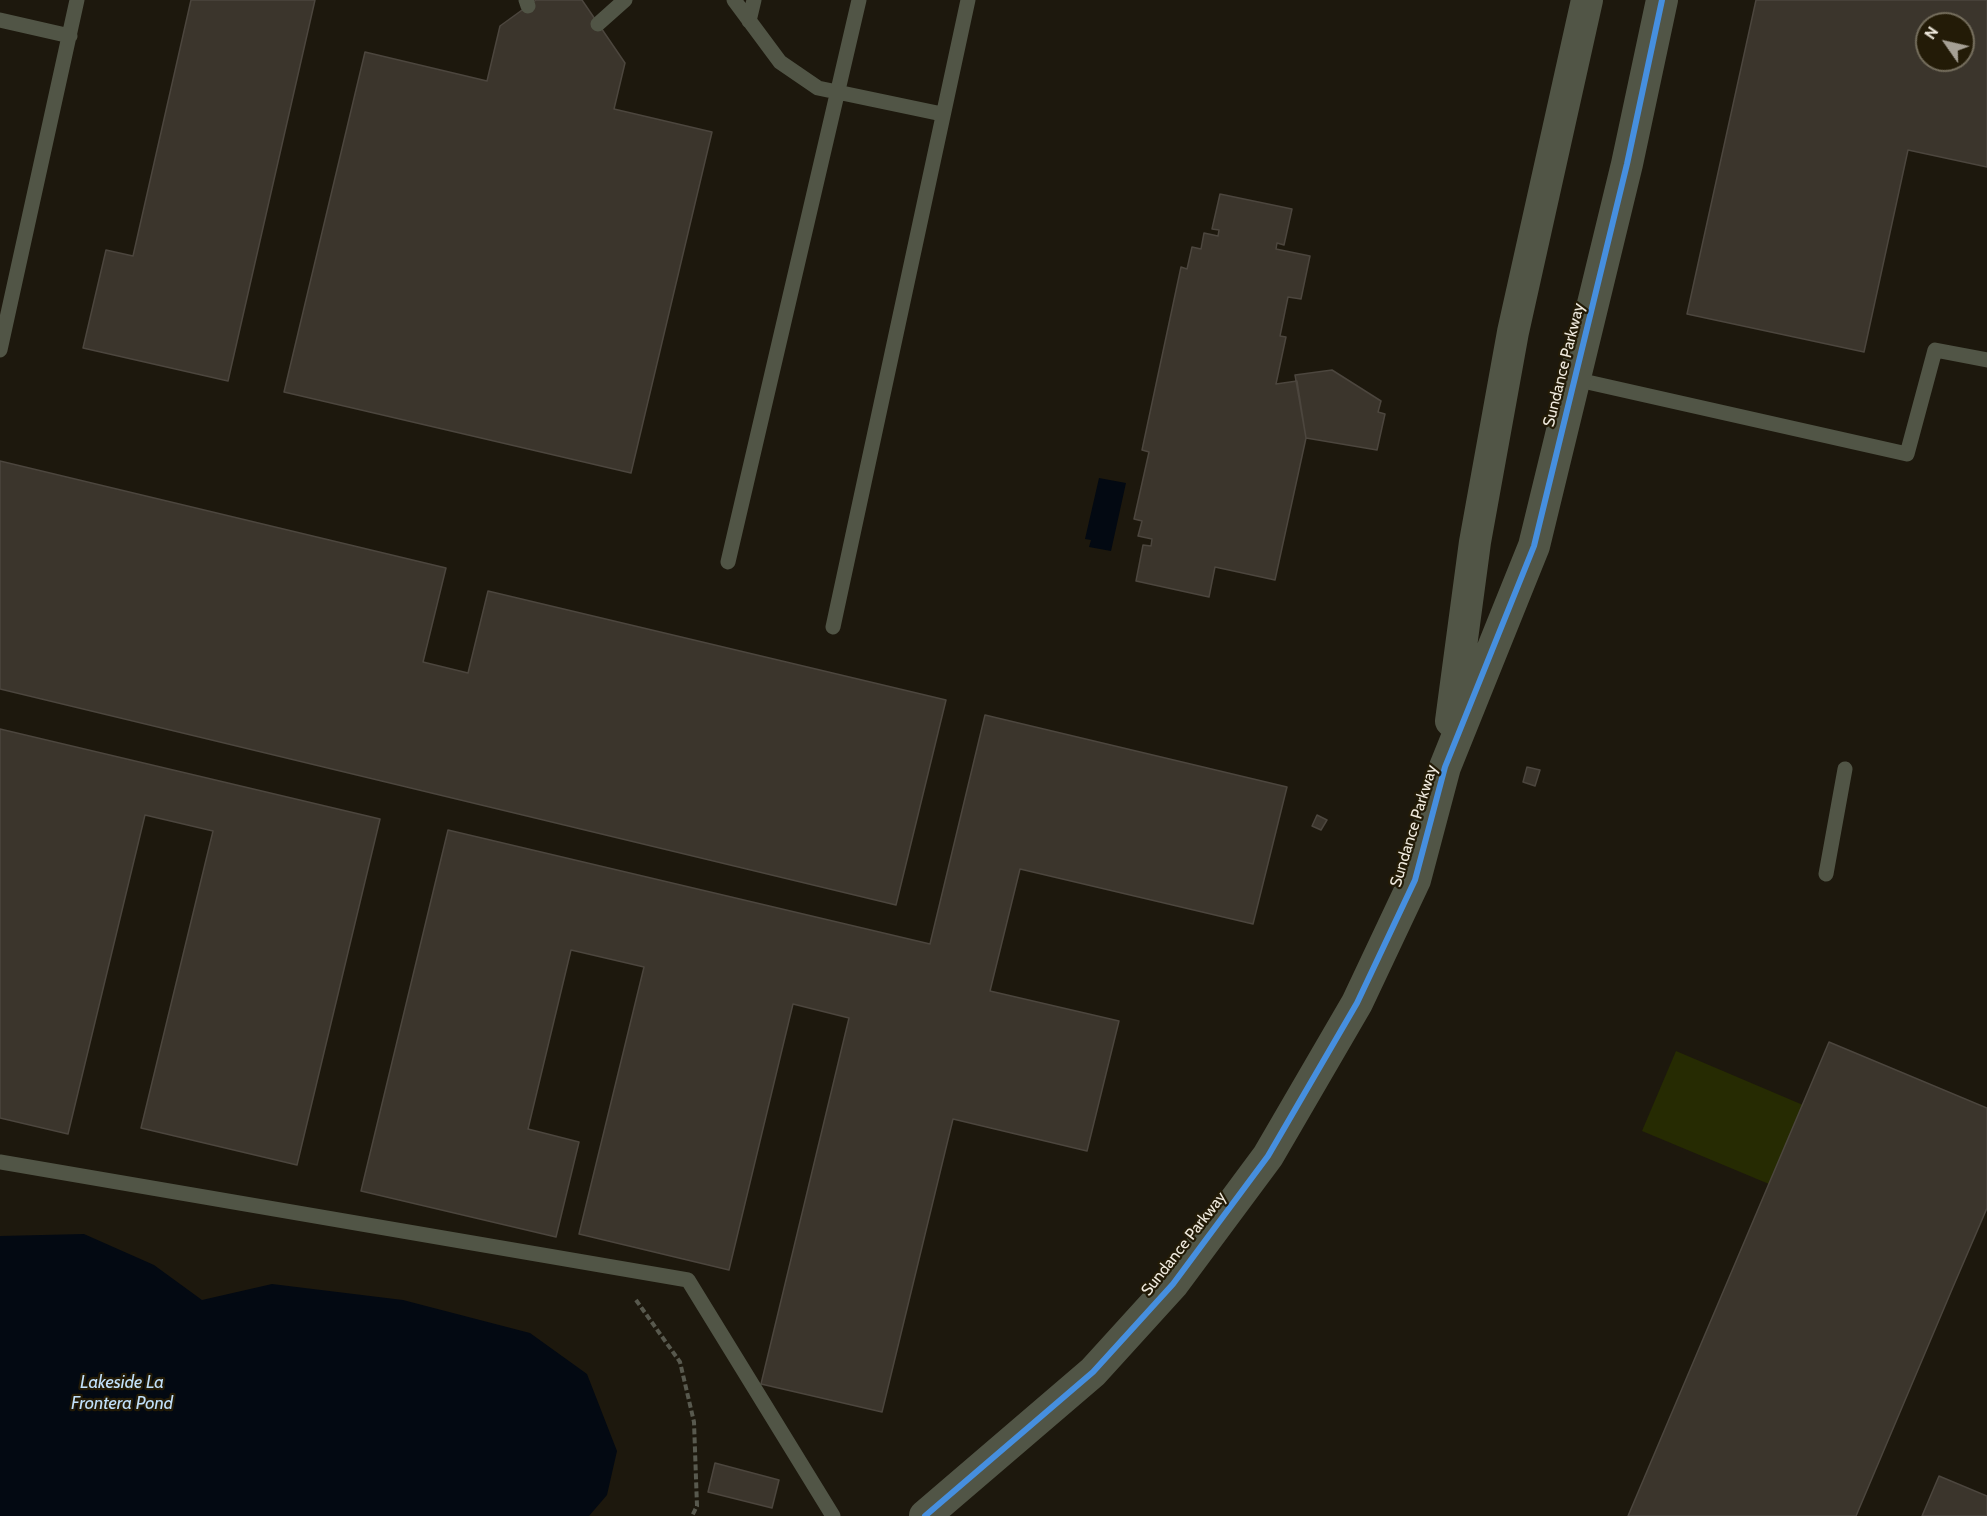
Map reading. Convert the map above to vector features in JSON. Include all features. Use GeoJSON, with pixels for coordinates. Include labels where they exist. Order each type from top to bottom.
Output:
{"type":"FeatureCollection","features":[{"type":"Feature","properties":{"kind":"street","name":"Sundance Parkway"},"geometry":{"type":"LineString","coordinates":[[925,1516],[1093,1372],[1173,1284],[1268,1156],[1357,1003],[1415,880],[1445,766],[1475,542],[1513,332],[1587,0]]}},
{"type":"Feature","properties":{"kind":"street","name":"Sundance Parkway"},"geometry":{"type":"LineString","coordinates":[[1445,766],[1534,546],[1627,164],[1662,0]]}},
{"type":"Feature","properties":{"kind":"lane"},"geometry":{"type":"LineString","coordinates":[[0,350],[77,0]]}},
{"type":"Feature","properties":{"kind":"lane"},"geometry":{"type":"LineString","coordinates":[[598,24],[626,0]]}},
{"type":"Feature","properties":{"kind":"lane"},"geometry":{"type":"LineString","coordinates":[[734,0],[780,62],[818,88],[942,114]]}},
{"type":"Feature","properties":{"kind":"lane"},"geometry":{"type":"LineString","coordinates":[[749,21],[754,0]]}},
{"type":"Feature","properties":{"kind":"lane"},"geometry":{"type":"LineString","coordinates":[[728,562],[859,0]]}},
{"type":"Feature","properties":{"kind":"lane"},"geometry":{"type":"LineString","coordinates":[[832,627],[968,0]]}},
{"type":"Feature","properties":{"kind":"lane"},"geometry":{"type":"LineString","coordinates":[[0,20],[69,36]]}},
{"type":"Feature","properties":{"kind":"lane"},"geometry":{"type":"LineString","coordinates":[[1574,379],[1907,454],[1935,350],[1987,360]]}},
{"type":"Feature","properties":{"kind":"lane"},"geometry":{"type":"LineString","coordinates":[[1826,874],[1845,768]]}},
{"type":"Feature","properties":{"kind":"lane"},"geometry":{"type":"LineString","coordinates":[[0,1162],[687,1280],[833,1516]]}},
{"type":"Feature","properties":{"kind":"path"},"geometry":{"type":"LineString","coordinates":[[609,1267],[646,1313],[680,1362],[694,1422],[697,1506],[692,1516]]}},
{"type":"Feature","properties":{"kind":"green space"},"geometry":{"type":"Polygon","coordinates":[[[1676,1051],[1803,1105],[1769,1184],[1642,1131],[1676,1051]]]}},
{"type":"Feature","properties":{"kind":"water"},"geometry":{"type":"Polygon","coordinates":[[[1099,478],[1126,483],[1111,551],[1089,547],[1091,540],[1085,539],[1099,478]]]}},
{"type":"Feature","properties":{"kind":"water","name":"Lakeside La Frontera Pond"},"geometry":{"type":"Polygon","coordinates":[[[84,1234],[154,1265],[202,1300],[272,1284],[403,1300],[530,1333],[587,1374],[617,1451],[607,1495],[589,1516],[0,1516],[0,1236],[84,1234]]]}},
{"type":"Feature","properties":{"kind":"building"},"geometry":{"type":"Polygon","coordinates":[[[191,0],[315,0],[228,381],[83,348],[106,250],[133,256],[191,0]]]}},
{"type":"Feature","properties":{"kind":"building"},"geometry":{"type":"Polygon","coordinates":[[[536,0],[582,0],[625,63],[614,109],[712,132],[631,473],[284,392],[365,52],[487,81],[500,26],[536,0]]]}},
{"type":"Feature","properties":{"kind":"building"},"geometry":{"type":"Polygon","coordinates":[[[1756,0],[1987,0],[1987,167],[1908,150],[1864,352],[1687,314],[1756,0]]]}},
{"type":"Feature","properties":{"kind":"building"},"geometry":{"type":"Polygon","coordinates":[[[1220,194],[1292,209],[1284,245],[1277,243],[1276,249],[1310,256],[1301,299],[1288,297],[1280,336],[1286,337],[1276,384],[1297,381],[1306,438],[1275,580],[1215,567],[1209,597],[1136,581],[1143,545],[1151,546],[1152,539],[1138,536],[1142,521],[1134,519],[1149,452],[1142,450],[1181,267],[1187,269],[1192,247],[1201,249],[1204,233],[1218,236],[1219,230],[1212,229],[1220,194]]]}},
{"type":"Feature","properties":{"kind":"building"},"geometry":{"type":"Polygon","coordinates":[[[1332,370],[1381,401],[1378,412],[1385,414],[1377,450],[1306,438],[1295,375],[1332,370]]]}},
{"type":"Feature","properties":{"kind":"building"},"geometry":{"type":"Polygon","coordinates":[[[0,461],[446,568],[423,662],[468,673],[488,591],[946,700],[896,905],[0,689],[0,461]]]}},
{"type":"Feature","properties":{"kind":"building"},"geometry":{"type":"Polygon","coordinates":[[[985,715],[1287,787],[1253,924],[1020,869],[990,991],[1119,1021],[1087,1151],[953,1119],[882,1412],[761,1384],[849,1018],[793,1004],[729,1270],[579,1234],[644,967],[571,950],[528,1129],[579,1142],[556,1237],[361,1191],[448,830],[930,944],[985,715]]]}},
{"type":"Feature","properties":{"kind":"building"},"geometry":{"type":"Polygon","coordinates":[[[0,729],[380,819],[297,1165],[141,1128],[213,831],[145,815],[68,1134],[0,1118],[0,729]]]}},
{"type":"Feature","properties":{"kind":"building"},"geometry":{"type":"Polygon","coordinates":[[[1527,767],[1540,770],[1535,786],[1523,782],[1527,767]]]}},
{"type":"Feature","properties":{"kind":"building"},"geometry":{"type":"Polygon","coordinates":[[[1317,815],[1327,820],[1321,830],[1312,826],[1317,815]]]}},
{"type":"Feature","properties":{"kind":"building"},"geometry":{"type":"Polygon","coordinates":[[[1829,1042],[1987,1108],[1987,1208],[1856,1516],[1628,1516],[1829,1042]]]}},
{"type":"Feature","properties":{"kind":"building"},"geometry":{"type":"Polygon","coordinates":[[[715,1463],[779,1480],[772,1508],[708,1492],[715,1463]]]}},
{"type":"Feature","properties":{"kind":"building"},"geometry":{"type":"Polygon","coordinates":[[[1939,1476],[1987,1496],[1987,1516],[1922,1516],[1939,1476]]]}},
{"type":"Feature","properties":{"kind":"cycle path"},"geometry":{"type":"LineString","coordinates":[[925,1516],[1093,1372],[1173,1284],[1268,1156],[1357,1003],[1415,880],[1445,767],[1534,546],[1627,164],[1662,0]]}}]}
